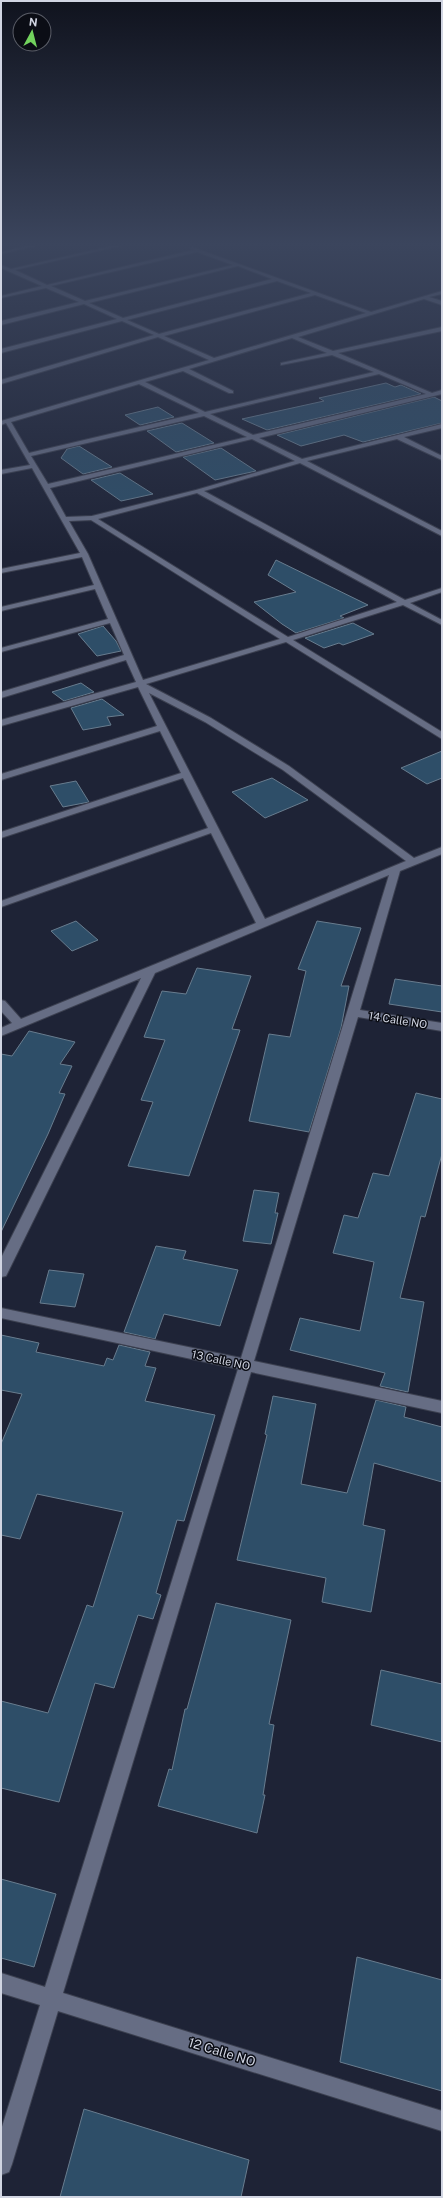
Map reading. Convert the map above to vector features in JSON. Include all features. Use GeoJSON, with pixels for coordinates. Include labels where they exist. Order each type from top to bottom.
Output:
{"type":"FeatureCollection","features":[{"type":"Feature","properties":{"kind":"street"},"geometry":{"type":"LineString","coordinates":[[1,382],[114,349]]}},
{"type":"Feature","properties":{"kind":"street"},"geometry":{"type":"LineString","coordinates":[[188,349],[212,360]]}},
{"type":"Feature","properties":{"kind":"street"},"geometry":{"type":"LineString","coordinates":[[250,349],[4,422],[27,455],[84,554],[141,684],[262,924]]}},
{"type":"Feature","properties":{"kind":"street"},"geometry":{"type":"LineString","coordinates":[[322,349],[442,398]]}},
{"type":"Feature","properties":{"kind":"street"},"geometry":{"type":"LineString","coordinates":[[283,364],[352,349]]}},
{"type":"Feature","properties":{"kind":"street"},"geometry":{"type":"LineString","coordinates":[[182,368],[231,392]]}},
{"type":"Feature","properties":{"kind":"street"},"geometry":{"type":"LineString","coordinates":[[27,455],[378,373]]}},
{"type":"Feature","properties":{"kind":"street"},"geometry":{"type":"LineString","coordinates":[[138,381],[301,461],[442,534]]}},
{"type":"Feature","properties":{"kind":"street"},"geometry":{"type":"LineString","coordinates":[[45,486],[442,392]]}},
{"type":"Feature","properties":{"kind":"street"},"geometry":{"type":"LineString","coordinates":[[64,519],[92,518],[198,491],[301,461],[442,426]]}},
{"type":"Feature","properties":{"kind":"street"},"geometry":{"type":"LineString","coordinates":[[398,438],[442,458]]}},
{"type":"Feature","properties":{"kind":"street"},"geometry":{"type":"LineString","coordinates":[[1,472],[33,466]]}},
{"type":"Feature","properties":{"kind":"street"},"geometry":{"type":"LineString","coordinates":[[198,491],[442,623]]}},
{"type":"Feature","properties":{"kind":"street"},"geometry":{"type":"LineString","coordinates":[[92,518],[442,736]]}},
{"type":"Feature","properties":{"kind":"street"},"geometry":{"type":"LineString","coordinates":[[1,570],[84,554]]}},
{"type":"Feature","properties":{"kind":"street"},"geometry":{"type":"LineString","coordinates":[[1,609],[98,586]]}},
{"type":"Feature","properties":{"kind":"street"},"geometry":{"type":"LineString","coordinates":[[1,723],[141,684],[289,640],[442,590]]}},
{"type":"Feature","properties":{"kind":"street"},"geometry":{"type":"LineString","coordinates":[[1,650],[112,620]]}},
{"type":"Feature","properties":{"kind":"street"},"geometry":{"type":"LineString","coordinates":[[1,695],[128,656]]}},
{"type":"Feature","properties":{"kind":"street"},"geometry":{"type":"LineString","coordinates":[[141,684],[208,720],[286,768],[413,862]]}},
{"type":"Feature","properties":{"kind":"street"},"geometry":{"type":"LineString","coordinates":[[1,777],[162,727]]}},
{"type":"Feature","properties":{"kind":"street"},"geometry":{"type":"LineString","coordinates":[[1,835],[186,774]]}},
{"type":"Feature","properties":{"kind":"street"},"geometry":{"type":"LineString","coordinates":[[1,904],[214,829]]}},
{"type":"Feature","properties":{"kind":"street"},"geometry":{"type":"LineString","coordinates":[[1,1032],[442,850]]}},
{"type":"Feature","properties":{"kind":"street"},"geometry":{"type":"LineString","coordinates":[[1,2164],[354,1013],[396,869]]}},
{"type":"Feature","properties":{"kind":"street"},"geometry":{"type":"LineString","coordinates":[[1,1272],[150,971]]}},
{"type":"Feature","properties":{"kind":"street"},"geometry":{"type":"LineString","coordinates":[[1,1004],[20,1024]]}},
{"type":"Feature","properties":{"kind":"street","name":"14 Calle NO"},"geometry":{"type":"LineString","coordinates":[[354,1013],[442,1027]]}},
{"type":"Feature","properties":{"kind":"street","name":"13 Calle NO"},"geometry":{"type":"LineString","coordinates":[[1,1313],[442,1407]]}},
{"type":"Feature","properties":{"kind":"street","name":"12 Calle NO"},"geometry":{"type":"LineString","coordinates":[[1,1983],[442,2121]]}},
{"type":"Feature","properties":{"kind":"building"},"geometry":{"type":"Polygon","coordinates":[[[386,383],[395,387],[401,385],[421,394],[267,430],[242,419],[324,401],[319,398],[386,383]]]}},
{"type":"Feature","properties":{"kind":"building"},"geometry":{"type":"Polygon","coordinates":[[[434,397],[442,401],[442,423],[363,442],[344,435],[301,446],[277,435],[434,397]]]}},
{"type":"Feature","properties":{"kind":"building"},"geometry":{"type":"Polygon","coordinates":[[[158,407],[174,417],[140,425],[125,415],[158,407]]]}},
{"type":"Feature","properties":{"kind":"building"},"geometry":{"type":"Polygon","coordinates":[[[182,423],[214,443],[176,452],[147,431],[182,423]]]}},
{"type":"Feature","properties":{"kind":"building"},"geometry":{"type":"Polygon","coordinates":[[[79,446],[112,467],[83,474],[61,458],[67,449],[79,446]]]}},
{"type":"Feature","properties":{"kind":"building"},"geometry":{"type":"Polygon","coordinates":[[[221,448],[256,471],[215,480],[183,457],[221,448]]]}},
{"type":"Feature","properties":{"kind":"building"},"geometry":{"type":"Polygon","coordinates":[[[120,473],[153,494],[121,501],[91,480],[120,473]]]}},
{"type":"Feature","properties":{"kind":"building"},"geometry":{"type":"Polygon","coordinates":[[[276,560],[368,605],[340,616],[344,618],[296,633],[254,602],[296,592],[268,575],[276,560]]]}},
{"type":"Feature","properties":{"kind":"building"},"geometry":{"type":"Polygon","coordinates":[[[353,623],[374,634],[343,645],[339,643],[324,648],[305,638],[353,623]]]}},
{"type":"Feature","properties":{"kind":"building"},"geometry":{"type":"Polygon","coordinates":[[[103,626],[116,641],[121,651],[97,656],[78,634],[103,626]]]}},
{"type":"Feature","properties":{"kind":"building"},"geometry":{"type":"Polygon","coordinates":[[[81,683],[94,692],[64,701],[52,692],[81,683]]]}},
{"type":"Feature","properties":{"kind":"building"},"geometry":{"type":"Polygon","coordinates":[[[102,699],[124,715],[107,717],[111,725],[83,730],[71,708],[102,699]]]}},
{"type":"Feature","properties":{"kind":"building"},"geometry":{"type":"Polygon","coordinates":[[[442,751],[442,778],[427,784],[401,768],[442,751]]]}},
{"type":"Feature","properties":{"kind":"building"},"geometry":{"type":"Polygon","coordinates":[[[272,778],[308,800],[265,818],[232,792],[272,778]]]}},
{"type":"Feature","properties":{"kind":"building"},"geometry":{"type":"Polygon","coordinates":[[[76,781],[89,802],[63,807],[50,786],[76,781]]]}},
{"type":"Feature","properties":{"kind":"building"},"geometry":{"type":"Polygon","coordinates":[[[76,921],[98,940],[72,951],[51,931],[76,921]]]}},
{"type":"Feature","properties":{"kind":"building"},"geometry":{"type":"Polygon","coordinates":[[[317,921],[361,928],[341,986],[349,986],[341,1028],[309,1132],[249,1121],[269,1034],[290,1037],[306,971],[298,969],[317,921]]]}},
{"type":"Feature","properties":{"kind":"building"},"geometry":{"type":"Polygon","coordinates":[[[197,968],[251,976],[232,1029],[240,1030],[189,1176],[128,1166],[153,1102],[141,1100],[165,1040],[144,1037],[162,991],[186,994],[197,968]]]}},
{"type":"Feature","properties":{"kind":"building"},"geometry":{"type":"Polygon","coordinates":[[[395,979],[442,986],[442,1012],[389,1004],[395,979]]]}},
{"type":"Feature","properties":{"kind":"building"},"geometry":{"type":"Polygon","coordinates":[[[29,1031],[75,1042],[60,1064],[72,1066],[59,1093],[65,1094],[48,1134],[1,1232],[1,1054],[12,1056],[29,1031]]]}},
{"type":"Feature","properties":{"kind":"building"},"geometry":{"type":"Polygon","coordinates":[[[416,1093],[442,1099],[442,1154],[425,1217],[421,1216],[400,1298],[424,1302],[408,1392],[380,1386],[385,1373],[290,1350],[300,1318],[360,1331],[374,1262],[333,1253],[344,1215],[358,1218],[373,1173],[389,1176],[416,1093]]]}},
{"type":"Feature","properties":{"kind":"building"},"geometry":{"type":"Polygon","coordinates":[[[254,1190],[279,1193],[275,1213],[278,1213],[271,1244],[243,1241],[254,1190]]]}},
{"type":"Feature","properties":{"kind":"building"},"geometry":{"type":"Polygon","coordinates":[[[156,1246],[186,1251],[183,1259],[238,1270],[220,1326],[164,1314],[155,1339],[124,1332],[156,1246]]]}},
{"type":"Feature","properties":{"kind":"building"},"geometry":{"type":"Polygon","coordinates":[[[49,1270],[84,1274],[75,1307],[40,1303],[49,1270]]]}},
{"type":"Feature","properties":{"kind":"building"},"geometry":{"type":"Polygon","coordinates":[[[1,1335],[39,1343],[36,1352],[104,1366],[107,1358],[113,1360],[119,1345],[150,1352],[145,1366],[156,1368],[145,1401],[215,1415],[184,1521],[177,1520],[156,1593],[161,1595],[153,1619],[138,1615],[114,1688],[95,1683],[59,1802],[1,1788],[1,1701],[48,1713],[87,1605],[93,1607],[123,1512],[37,1494],[20,1539],[1,1535],[1,1444],[22,1394],[1,1390],[1,1335]]]}},
{"type":"Feature","properties":{"kind":"building"},"geometry":{"type":"Polygon","coordinates":[[[273,1396],[316,1404],[301,1484],[347,1493],[376,1400],[406,1407],[404,1417],[442,1427],[442,1482],[374,1463],[363,1525],[385,1530],[371,1612],[322,1602],[326,1578],[237,1560],[267,1435],[265,1434],[273,1396]]]}},
{"type":"Feature","properties":{"kind":"building"},"geometry":{"type":"Polygon","coordinates":[[[216,1603],[291,1620],[269,1724],[274,1725],[263,1795],[265,1795],[257,1833],[158,1806],[169,1769],[172,1770],[185,1709],[187,1709],[216,1603]]]}},
{"type":"Feature","properties":{"kind":"building"},"geometry":{"type":"Polygon","coordinates":[[[381,1670],[442,1684],[442,1742],[371,1725],[381,1670]]]}},
{"type":"Feature","properties":{"kind":"building"},"geometry":{"type":"Polygon","coordinates":[[[1,1879],[56,1894],[34,1967],[1,1958],[1,1879]]]}},
{"type":"Feature","properties":{"kind":"building"},"geometry":{"type":"Polygon","coordinates":[[[357,1957],[442,1980],[442,2091],[340,2062],[357,1957]]]}},
{"type":"Feature","properties":{"kind":"building"},"geometry":{"type":"Polygon","coordinates":[[[84,2109],[249,2160],[241,2197],[60,2197],[84,2109]]]}}]}
